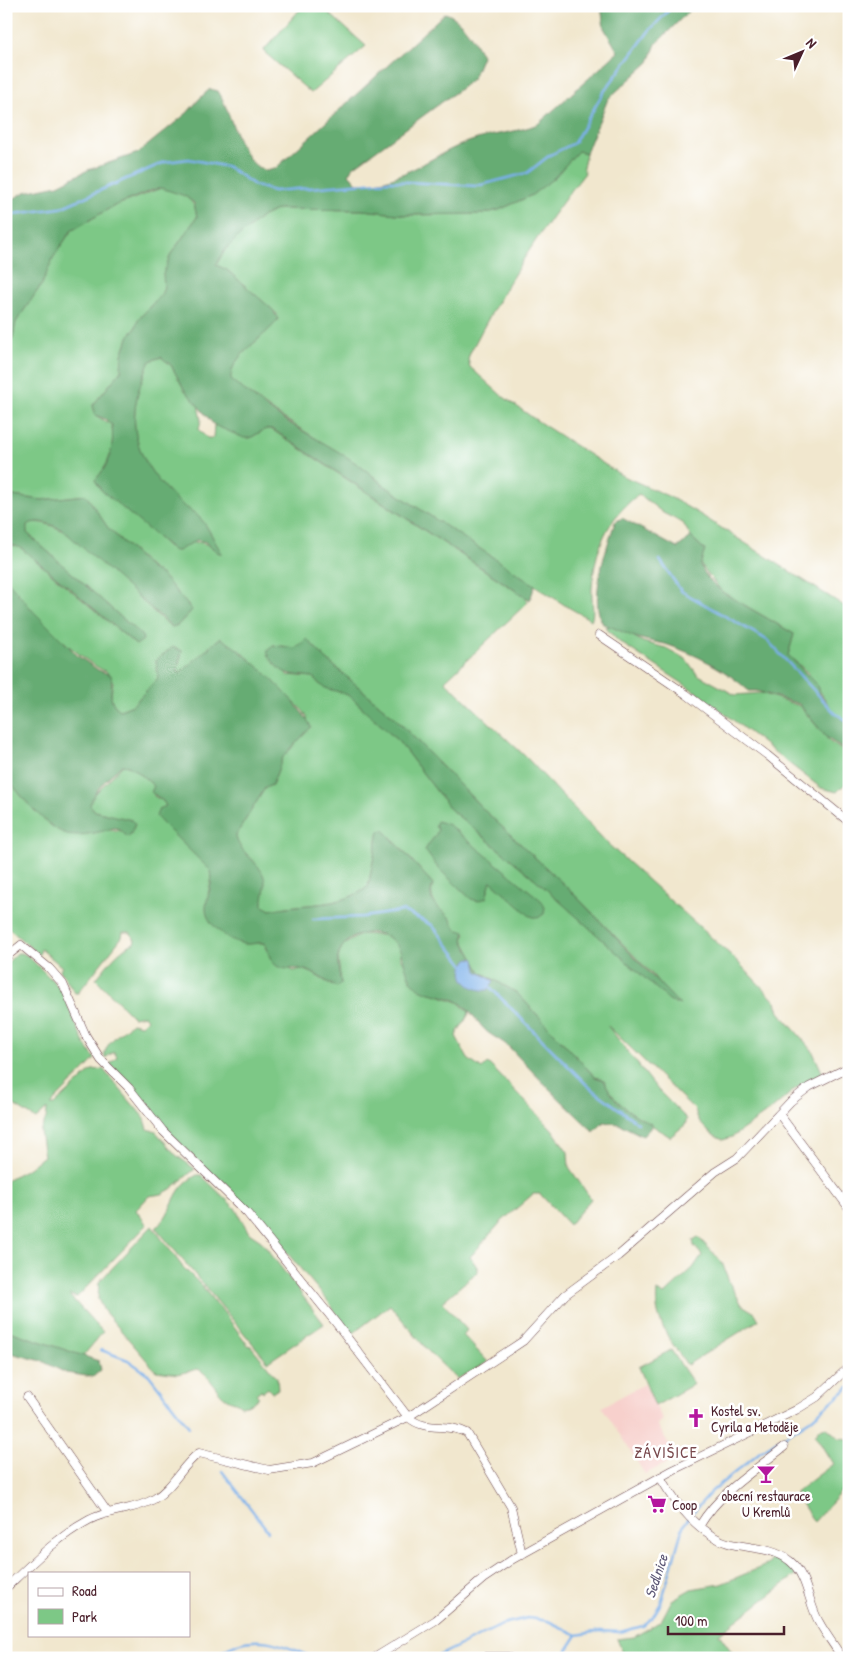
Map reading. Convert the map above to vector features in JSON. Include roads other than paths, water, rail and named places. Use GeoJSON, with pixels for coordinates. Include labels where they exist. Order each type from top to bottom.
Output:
{"type":"FeatureCollection","features":[{"type":"Feature","properties":{"kind":"main road"},"geometry":{"type":"LineString","coordinates":[[480,1658],[508,1658]]}},
{"type":"Feature","properties":{"kind":"street"},"geometry":{"type":"LineString","coordinates":[[600,635],[708,710],[849,822]]}},
{"type":"Feature","properties":{"kind":"street"},"geometry":{"type":"LineString","coordinates":[[6,957],[21,945],[49,968],[63,984],[86,1036],[101,1060],[129,1088],[164,1131],[246,1213],[336,1323],[408,1417],[423,1427],[446,1427],[459,1429],[467,1433],[511,1507],[522,1554]]}},
{"type":"Feature","properties":{"kind":"street"},"geometry":{"type":"LineString","coordinates":[[6,1588],[56,1542],[89,1520],[108,1513],[136,1507],[164,1492],[192,1458],[199,1453],[217,1455],[269,1470],[312,1463],[408,1417],[524,1341],[566,1295],[618,1256],[715,1172],[737,1158],[791,1101],[809,1087],[849,1067]]}},
{"type":"Feature","properties":{"kind":"street"},"geometry":{"type":"LineString","coordinates":[[779,1114],[849,1208]]}},
{"type":"Feature","properties":{"kind":"street"},"geometry":{"type":"LineString","coordinates":[[374,1658],[436,1620],[488,1576],[522,1554],[660,1477],[796,1410],[817,1397],[849,1367]]}},
{"type":"Feature","properties":{"kind":"street"},"geometry":{"type":"LineString","coordinates":[[27,1397],[108,1513]]}},
{"type":"Feature","properties":{"kind":"street"},"geometry":{"type":"LineString","coordinates":[[698,1524],[727,1492],[784,1448]]}},
{"type":"Feature","properties":{"kind":"street"},"geometry":{"type":"LineString","coordinates":[[660,1477],[682,1511],[715,1536],[729,1543],[774,1553],[788,1560],[797,1568],[819,1622],[842,1658]]}},
{"type":"Feature","properties":{"kind":"water"},"geometry":{"type":"Polygon","coordinates":[[[469,958],[475,959],[477,971],[494,981],[488,990],[474,988],[465,981],[462,970],[469,958]]]}},
{"type":"Feature","properties":{"kind":"waterway"},"geometry":{"type":"LineString","coordinates":[[6,215],[60,208],[165,162],[189,159],[228,167],[256,186],[274,191],[390,181],[477,186],[527,173],[550,155],[574,143],[603,93],[649,31],[673,6]]}},
{"type":"Feature","properties":{"kind":"waterway"},"geometry":{"type":"LineString","coordinates":[[660,560],[681,591],[767,640],[835,713],[849,722]]}},
{"type":"Feature","properties":{"kind":"waterway"},"geometry":{"type":"LineString","coordinates":[[313,919],[363,917],[403,911],[432,925],[464,965]]}},
{"type":"Feature","properties":{"kind":"waterway"},"geometry":{"type":"LineString","coordinates":[[489,986],[588,1086],[638,1123]]}},
{"type":"Feature","properties":{"kind":"waterway"},"geometry":{"type":"LineString","coordinates":[[101,1350],[128,1360],[149,1375],[189,1427]]}},
{"type":"Feature","properties":{"kind":"waterway","name":"Sedlnice"},"geometry":{"type":"LineString","coordinates":[[434,1658],[506,1623],[528,1618],[548,1621],[577,1635],[600,1631],[620,1632],[643,1626],[652,1618],[661,1603],[683,1526],[693,1512],[712,1491],[760,1452],[810,1420],[849,1387]]}},
{"type":"Feature","properties":{"kind":"waterway"},"geometry":{"type":"LineString","coordinates":[[222,1471],[268,1531]]}},
{"type":"Feature","properties":{"kind":"waterway"},"geometry":{"type":"LineString","coordinates":[[562,1658],[577,1635]]}},
{"type":"Feature","properties":{"kind":"waterway","name":"Sedlnice"},"geometry":{"type":"LineString","coordinates":[[219,1658],[219,1654],[231,1647],[243,1642],[254,1641],[278,1644],[313,1658]]}},
{"type":"Feature","properties":{"kind":"place","name":"Kostel sv. Cyrila a Metoděje"},"geometry":{"type":"Point","coordinates":[696,1418]}},
{"type":"Feature","properties":{"kind":"place","name":"obecní restaurace U Kremlů"},"geometry":{"type":"Point","coordinates":[766,1474]}},
{"type":"Feature","properties":{"kind":"place","name":"Coop"},"geometry":{"type":"Point","coordinates":[657,1504]}},
{"type":"Feature","properties":{"kind":"district","name":"ZÁVIŠICE"},"geometry":{"type":"Point","coordinates":[666,1452]}}]}
